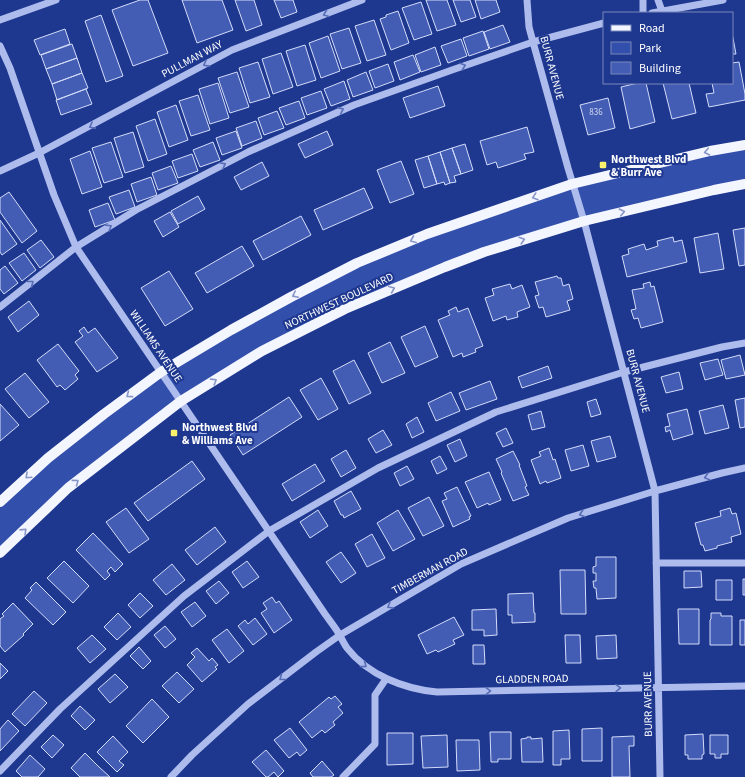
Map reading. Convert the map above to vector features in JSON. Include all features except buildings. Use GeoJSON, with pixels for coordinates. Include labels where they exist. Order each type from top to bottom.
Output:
{"type":"FeatureCollection","features":[{"type":"Feature","properties":{"kind":"main road","name":"NORTHWEST BOULEVARD"},"geometry":{"type":"LineString","coordinates":[[0,502],[48,458],[110,409],[161,372],[284,300],[358,263],[427,234],[572,184],[710,151],[745,145]]}},
{"type":"Feature","properties":{"kind":"main road","name":"NORTHWEST BOULEVARD"},"geometry":{"type":"LineString","coordinates":[[0,553],[68,488],[181,402],[262,351],[344,309],[484,252],[584,221],[745,184]]}},
{"type":"Feature","properties":{"kind":"street"},"geometry":{"type":"LineString","coordinates":[[0,20],[56,0]]}},
{"type":"Feature","properties":{"kind":"street","name":"PULLMAN WAY"},"geometry":{"type":"LineString","coordinates":[[0,171],[39,154],[232,50],[362,0]]}},
{"type":"Feature","properties":{"kind":"street","name":"BURR AVENUE"},"geometry":{"type":"LineString","coordinates":[[527,0],[529,27],[572,184],[584,221],[655,491],[660,777]]}},
{"type":"Feature","properties":{"kind":"street"},"geometry":{"type":"LineString","coordinates":[[643,0],[643,12]]}},
{"type":"Feature","properties":{"kind":"street"},"geometry":{"type":"LineString","coordinates":[[658,0],[662,11]]}},
{"type":"Feature","properties":{"kind":"street"},"geometry":{"type":"LineString","coordinates":[[657,12],[723,0]]}},
{"type":"Feature","properties":{"kind":"street"},"geometry":{"type":"LineString","coordinates":[[0,307],[76,247],[136,210],[248,152],[354,105],[533,42],[603,23]]}},
{"type":"Feature","properties":{"kind":"street","name":"WILLIAMS AVENUE"},"geometry":{"type":"LineString","coordinates":[[0,46],[10,68],[54,195],[76,247],[340,635]]}},
{"type":"Feature","properties":{"kind":"street"},"geometry":{"type":"LineString","coordinates":[[0,771],[60,709],[184,596],[269,531],[378,468],[496,412],[624,372],[722,347],[745,343]]}},
{"type":"Feature","properties":{"kind":"street","name":"TIMBERMAN ROAD"},"geometry":{"type":"LineString","coordinates":[[171,777],[192,755],[248,704],[316,652],[340,635],[461,564],[568,518],[655,491],[745,468]]}},
{"type":"Feature","properties":{"kind":"street"},"geometry":{"type":"LineString","coordinates":[[656,563],[745,563]]}},
{"type":"Feature","properties":{"kind":"street","name":"GLADDEN ROAD"},"geometry":{"type":"LineString","coordinates":[[340,635],[346,647],[356,659],[367,667],[386,679],[407,687],[424,691],[437,692],[745,686]]}},
{"type":"Feature","properties":{"kind":"street"},"geometry":{"type":"LineString","coordinates":[[343,777],[375,744],[375,695],[386,679]]}},
{"type":"Feature","properties":{"kind":"green space"},"geometry":{"type":"Polygon","coordinates":[[[745,145],[745,184],[484,252],[345,309],[181,401],[68,488],[0,553],[0,502],[161,372],[358,263],[572,184],[745,145]]]}},
{"type":"Feature","properties":{"kind":"place","name":"Northwest Blvd & Burr Ave"},"geometry":{"type":"Point","coordinates":[603,165]}},
{"type":"Feature","properties":{"kind":"place","name":"Northwest Blvd & Williams Ave"},"geometry":{"type":"Point","coordinates":[174,433]}}]}
